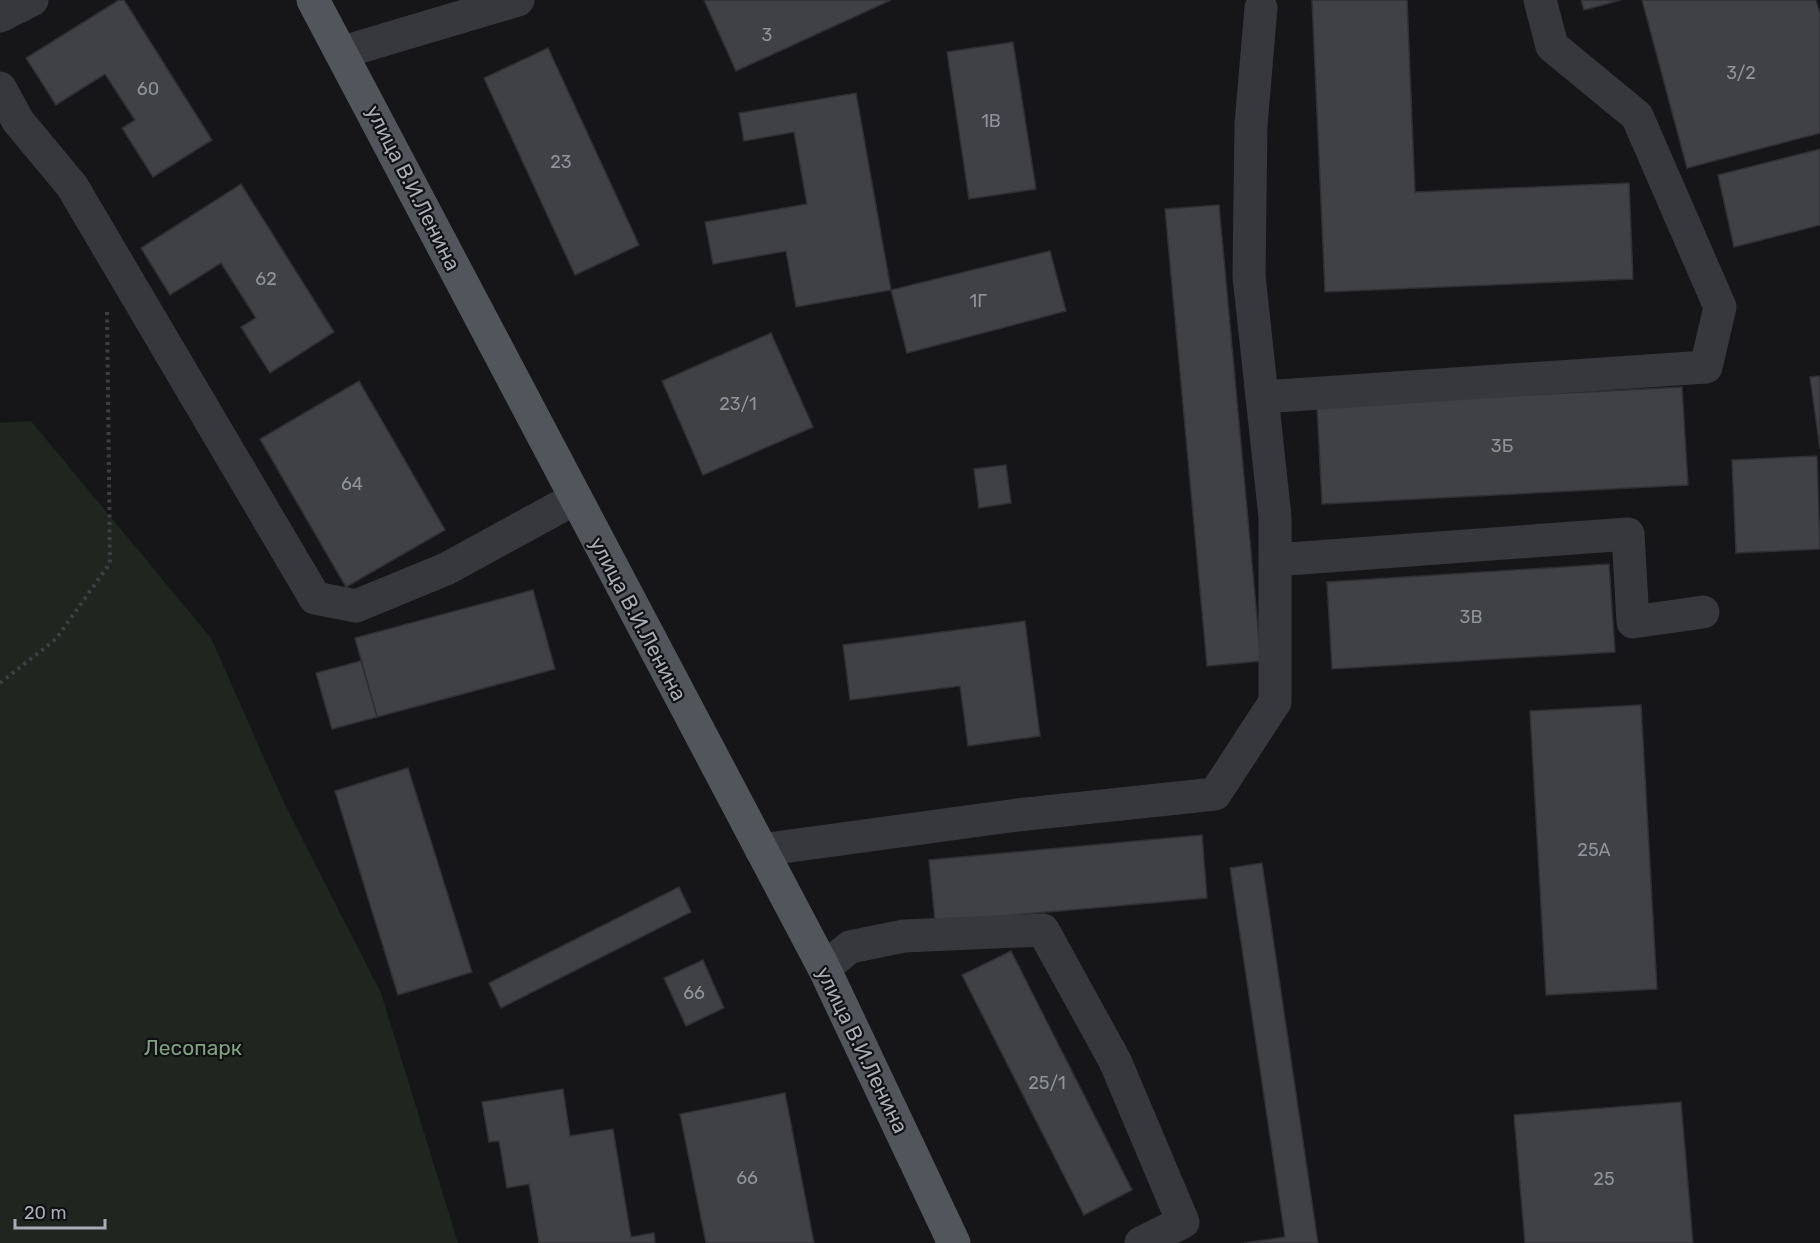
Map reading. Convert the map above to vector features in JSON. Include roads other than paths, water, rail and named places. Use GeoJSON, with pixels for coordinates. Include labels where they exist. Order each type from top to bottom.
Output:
{"type":"FeatureCollection","features":[{"type":"Feature","properties":{"kind":"main road","name":"улица В.И.Ленина"},"geometry":{"type":"LineString","coordinates":[[313,0],[343,52],[574,499],[824,968],[954,1243]]}},
{"type":"Feature","properties":{"kind":"lane"},"geometry":{"type":"LineString","coordinates":[[0,16],[32,0]]}},
{"type":"Feature","properties":{"kind":"lane"},"geometry":{"type":"LineString","coordinates":[[343,52],[518,0]]}},
{"type":"Feature","properties":{"kind":"lane"},"geometry":{"type":"LineString","coordinates":[[1262,396],[1706,367],[1720,307],[1637,116],[1552,46],[1540,0]]}},
{"type":"Feature","properties":{"kind":"lane"},"geometry":{"type":"LineString","coordinates":[[761,850],[1017,815],[1215,794],[1275,702],[1275,517],[1248,276],[1251,124],[1261,8]]}},
{"type":"Feature","properties":{"kind":"lane"},"geometry":{"type":"LineString","coordinates":[[0,88],[18,121],[72,186],[315,598],[357,606],[446,569],[574,499]]}},
{"type":"Feature","properties":{"kind":"lane"},"geometry":{"type":"LineString","coordinates":[[1275,560],[1628,534],[1633,622],[1703,612]]}},
{"type":"Feature","properties":{"kind":"lane"},"geometry":{"type":"LineString","coordinates":[[824,968],[850,947],[904,936],[1043,930],[1115,1061],[1183,1222],[1141,1243]]}},
{"type":"Feature","properties":{"kind":"park label","name":"Лесопарк"},"geometry":{"type":"Point","coordinates":[193,1048]}}]}
